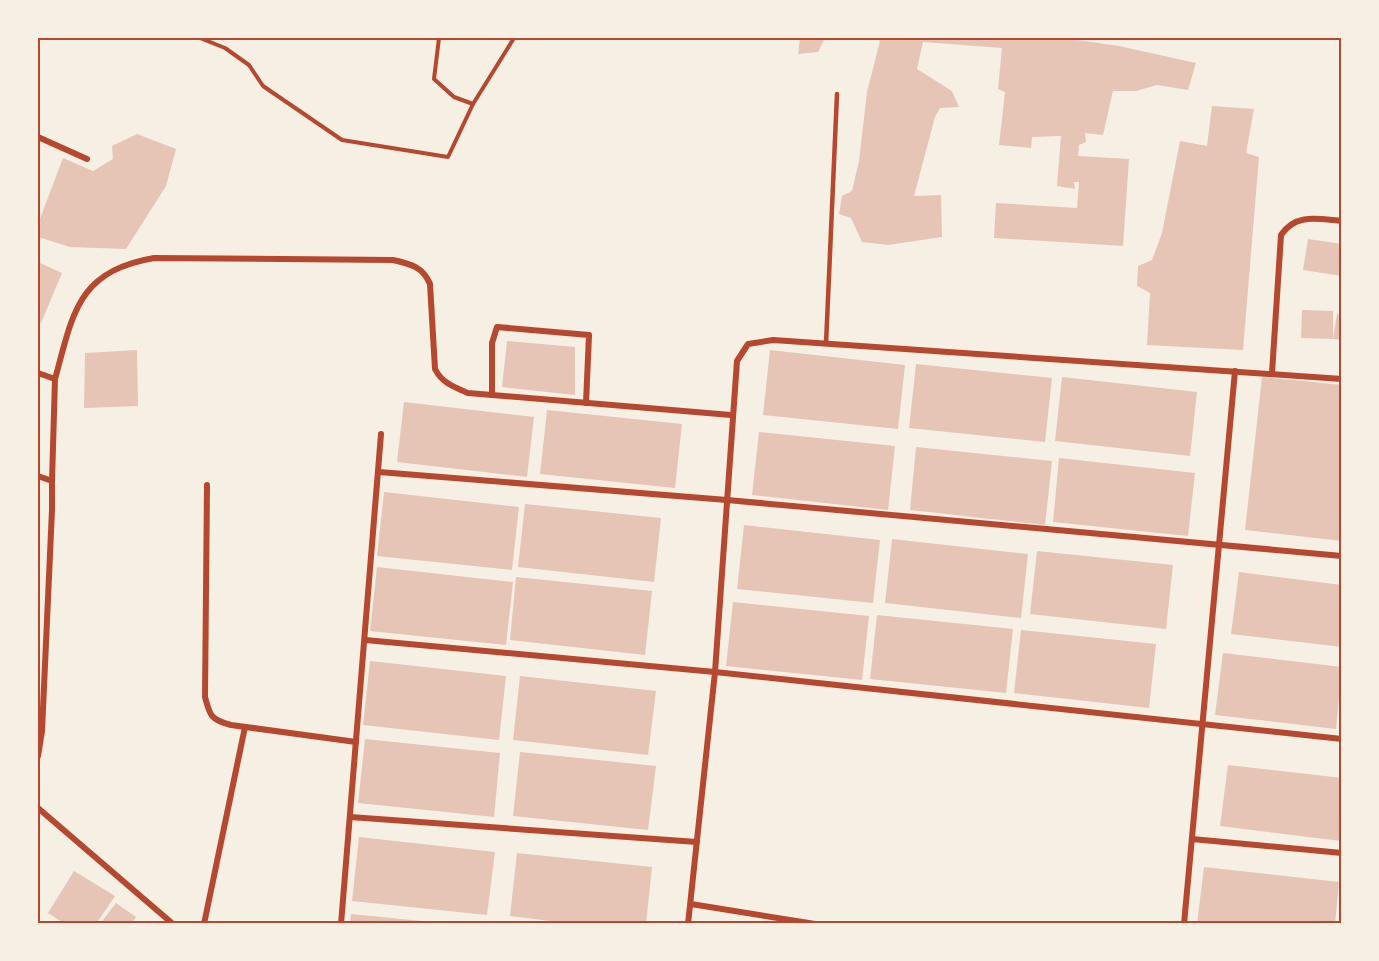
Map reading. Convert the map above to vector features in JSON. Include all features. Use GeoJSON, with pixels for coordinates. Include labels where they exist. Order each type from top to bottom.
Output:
{"type":"FeatureCollection","features":[{"type":"Feature","properties":{"kind":"street"},"geometry":{"type":"LineString","coordinates":[[38,137],[87,159]]}},
{"type":"Feature","properties":{"kind":"street"},"geometry":{"type":"LineString","coordinates":[[1272,372],[1281,235],[1294,221],[1309,219],[1341,221]]}},
{"type":"Feature","properties":{"kind":"street"},"geometry":{"type":"LineString","coordinates":[[38,756],[42,731],[51,574],[55,380],[73,314],[79,304],[109,271],[128,262],[154,258],[393,260],[414,265],[426,273],[430,284],[435,369],[440,378],[468,393],[731,415]]}},
{"type":"Feature","properties":{"kind":"street"},"geometry":{"type":"LineString","coordinates":[[492,394],[492,343],[497,327],[514,327],[589,335],[586,403]]}},
{"type":"Feature","properties":{"kind":"street"},"geometry":{"type":"LineString","coordinates":[[688,924],[715,672],[731,415],[737,361],[748,344],[773,340],[1272,372],[1341,379]]}},
{"type":"Feature","properties":{"kind":"street"},"geometry":{"type":"LineString","coordinates":[[1184,924],[1235,371]]}},
{"type":"Feature","properties":{"kind":"street"},"geometry":{"type":"LineString","coordinates":[[38,373],[55,380]]}},
{"type":"Feature","properties":{"kind":"street"},"geometry":{"type":"LineString","coordinates":[[341,924],[381,434]]}},
{"type":"Feature","properties":{"kind":"street"},"geometry":{"type":"LineString","coordinates":[[379,472],[727,500],[1341,556]]}},
{"type":"Feature","properties":{"kind":"street"},"geometry":{"type":"LineString","coordinates":[[38,476],[52,481]]}},
{"type":"Feature","properties":{"kind":"street"},"geometry":{"type":"LineString","coordinates":[[207,485],[205,696],[209,712],[216,721],[245,727],[356,742]]}},
{"type":"Feature","properties":{"kind":"street"},"geometry":{"type":"LineString","coordinates":[[364,640],[715,672],[1202,726],[1341,739]]}},
{"type":"Feature","properties":{"kind":"street"},"geometry":{"type":"LineString","coordinates":[[204,924],[245,727]]}},
{"type":"Feature","properties":{"kind":"street"},"geometry":{"type":"LineString","coordinates":[[38,819],[40,810],[173,924]]}},
{"type":"Feature","properties":{"kind":"street"},"geometry":{"type":"LineString","coordinates":[[350,818],[697,842]]}},
{"type":"Feature","properties":{"kind":"street"},"geometry":{"type":"LineString","coordinates":[[1192,839],[1341,854]]}},
{"type":"Feature","properties":{"kind":"street"},"geometry":{"type":"LineString","coordinates":[[691,904],[815,924]]}},
{"type":"Feature","properties":{"kind":"lane"},"geometry":{"type":"LineString","coordinates":[[826,344],[837,94]]}},
{"type":"Feature","properties":{"kind":"path"},"geometry":{"type":"LineString","coordinates":[[200,38],[225,48],[249,65],[263,86],[342,140],[448,157],[473,104],[514,38]]}},
{"type":"Feature","properties":{"kind":"path"},"geometry":{"type":"LineString","coordinates":[[439,38],[434,79],[454,97],[473,104]]}},
{"type":"Feature","properties":{"kind":"building"},"geometry":{"type":"Polygon","coordinates":[[[800,38],[825,38],[818,52],[798,54],[800,38]]]}},
{"type":"Feature","properties":{"kind":"building"},"geometry":{"type":"Polygon","coordinates":[[[876,38],[1080,38],[1077,40],[1119,46],[1196,63],[1188,90],[1157,85],[1136,91],[1113,91],[1103,135],[1085,133],[1086,142],[1079,145],[1078,156],[1129,159],[1123,246],[994,238],[996,203],[1077,208],[1079,182],[1074,182],[1075,189],[1057,186],[1061,136],[1032,137],[1031,148],[999,145],[1005,92],[998,89],[1002,48],[923,42],[917,69],[952,91],[959,107],[940,108],[935,117],[914,196],[941,195],[942,237],[888,245],[862,242],[851,218],[839,214],[842,196],[852,191],[859,161],[867,92],[880,41],[876,38]]]}},
{"type":"Feature","properties":{"kind":"building"},"geometry":{"type":"Polygon","coordinates":[[[1212,106],[1254,109],[1246,153],[1259,157],[1243,350],[1147,345],[1150,293],[1137,286],[1138,266],[1152,260],[1162,233],[1180,141],[1207,146],[1212,106]]]}},
{"type":"Feature","properties":{"kind":"building"},"geometry":{"type":"Polygon","coordinates":[[[137,134],[176,149],[166,186],[126,249],[70,247],[38,237],[38,224],[63,158],[93,171],[113,159],[112,146],[137,134]]]}},
{"type":"Feature","properties":{"kind":"building"},"geometry":{"type":"Polygon","coordinates":[[[1308,239],[1342,244],[1342,276],[1303,270],[1308,239]]]}},
{"type":"Feature","properties":{"kind":"building"},"geometry":{"type":"Polygon","coordinates":[[[38,262],[62,273],[41,323],[38,321],[38,262]]]}},
{"type":"Feature","properties":{"kind":"building"},"geometry":{"type":"Polygon","coordinates":[[[1302,310],[1333,311],[1333,339],[1301,338],[1302,310]]]}},
{"type":"Feature","properties":{"kind":"building"},"geometry":{"type":"Polygon","coordinates":[[[1337,314],[1342,315],[1342,340],[1333,339],[1337,314]]]}},
{"type":"Feature","properties":{"kind":"building"},"geometry":{"type":"Polygon","coordinates":[[[507,341],[575,347],[575,395],[502,387],[507,341]]]}},
{"type":"Feature","properties":{"kind":"building"},"geometry":{"type":"Polygon","coordinates":[[[137,350],[138,406],[84,408],[85,353],[137,350]]]}},
{"type":"Feature","properties":{"kind":"building"},"geometry":{"type":"Polygon","coordinates":[[[770,350],[905,365],[898,429],[763,415],[770,350]]]}},
{"type":"Feature","properties":{"kind":"building"},"geometry":{"type":"Polygon","coordinates":[[[916,364],[1052,378],[1045,442],[909,428],[916,364]]]}},
{"type":"Feature","properties":{"kind":"building"},"geometry":{"type":"Polygon","coordinates":[[[1062,377],[1197,392],[1190,456],[1055,441],[1062,377]]]}},
{"type":"Feature","properties":{"kind":"building"},"geometry":{"type":"Polygon","coordinates":[[[1262,377],[1342,385],[1342,541],[1245,530],[1262,377]]]}},
{"type":"Feature","properties":{"kind":"building"},"geometry":{"type":"Polygon","coordinates":[[[404,402],[534,417],[527,477],[397,462],[404,402]]]}},
{"type":"Feature","properties":{"kind":"building"},"geometry":{"type":"Polygon","coordinates":[[[547,410],[682,424],[675,488],[540,474],[547,410]]]}},
{"type":"Feature","properties":{"kind":"building"},"geometry":{"type":"Polygon","coordinates":[[[759,432],[895,446],[888,510],[752,495],[759,432]]]}},
{"type":"Feature","properties":{"kind":"building"},"geometry":{"type":"Polygon","coordinates":[[[916,447],[1052,461],[1045,525],[910,510],[916,447]]]}},
{"type":"Feature","properties":{"kind":"building"},"geometry":{"type":"Polygon","coordinates":[[[1059,458],[1195,473],[1188,536],[1053,522],[1059,458]]]}},
{"type":"Feature","properties":{"kind":"building"},"geometry":{"type":"Polygon","coordinates":[[[384,492],[519,507],[512,570],[377,556],[384,492]]]}},
{"type":"Feature","properties":{"kind":"building"},"geometry":{"type":"Polygon","coordinates":[[[525,504],[661,518],[654,582],[518,567],[525,504]]]}},
{"type":"Feature","properties":{"kind":"building"},"geometry":{"type":"Polygon","coordinates":[[[744,525],[880,540],[873,603],[737,589],[744,525]]]}},
{"type":"Feature","properties":{"kind":"building"},"geometry":{"type":"Polygon","coordinates":[[[892,539],[1028,554],[1021,618],[885,603],[892,539]]]}},
{"type":"Feature","properties":{"kind":"building"},"geometry":{"type":"Polygon","coordinates":[[[1037,551],[1173,565],[1166,629],[1030,614],[1037,551]]]}},
{"type":"Feature","properties":{"kind":"building"},"geometry":{"type":"Polygon","coordinates":[[[377,567],[513,582],[506,645],[370,631],[377,567]]]}},
{"type":"Feature","properties":{"kind":"building"},"geometry":{"type":"Polygon","coordinates":[[[1239,572],[1342,585],[1342,647],[1231,634],[1239,572]]]}},
{"type":"Feature","properties":{"kind":"building"},"geometry":{"type":"Polygon","coordinates":[[[516,577],[652,591],[645,655],[510,640],[516,577]]]}},
{"type":"Feature","properties":{"kind":"building"},"geometry":{"type":"Polygon","coordinates":[[[733,602],[869,616],[862,680],[726,666],[733,602]]]}},
{"type":"Feature","properties":{"kind":"building"},"geometry":{"type":"Polygon","coordinates":[[[877,615],[1013,629],[1006,693],[870,679],[877,615]]]}},
{"type":"Feature","properties":{"kind":"building"},"geometry":{"type":"Polygon","coordinates":[[[1021,630],[1156,644],[1149,708],[1014,693],[1021,630]]]}},
{"type":"Feature","properties":{"kind":"building"},"geometry":{"type":"Polygon","coordinates":[[[1223,653],[1342,667],[1336,729],[1215,715],[1223,653]]]}},
{"type":"Feature","properties":{"kind":"building"},"geometry":{"type":"Polygon","coordinates":[[[370,661],[506,676],[499,740],[363,725],[370,661]]]}},
{"type":"Feature","properties":{"kind":"building"},"geometry":{"type":"Polygon","coordinates":[[[520,676],[656,691],[648,755],[513,740],[520,676]]]}},
{"type":"Feature","properties":{"kind":"building"},"geometry":{"type":"Polygon","coordinates":[[[365,739],[500,753],[494,817],[358,803],[365,739]]]}},
{"type":"Feature","properties":{"kind":"building"},"geometry":{"type":"Polygon","coordinates":[[[520,752],[656,766],[648,830],[513,816],[520,752]]]}},
{"type":"Feature","properties":{"kind":"building"},"geometry":{"type":"Polygon","coordinates":[[[1228,765],[1342,778],[1341,841],[1220,826],[1228,765]]]}},
{"type":"Feature","properties":{"kind":"building"},"geometry":{"type":"Polygon","coordinates":[[[359,837],[495,852],[487,915],[352,901],[359,837]]]}},
{"type":"Feature","properties":{"kind":"building"},"geometry":{"type":"Polygon","coordinates":[[[517,853],[652,867],[646,924],[575,924],[510,916],[517,853]]]}},
{"type":"Feature","properties":{"kind":"building"},"geometry":{"type":"Polygon","coordinates":[[[1204,867],[1339,882],[1335,924],[1197,924],[1204,867]]]}},
{"type":"Feature","properties":{"kind":"building"},"geometry":{"type":"Polygon","coordinates":[[[74,871],[115,896],[96,924],[65,924],[48,913],[74,871]]]}},
{"type":"Feature","properties":{"kind":"building"},"geometry":{"type":"Polygon","coordinates":[[[116,903],[136,917],[131,924],[100,924],[116,903]]]}},
{"type":"Feature","properties":{"kind":"building"},"geometry":{"type":"Polygon","coordinates":[[[351,914],[432,922],[432,924],[350,924],[351,914]]]}}]}
